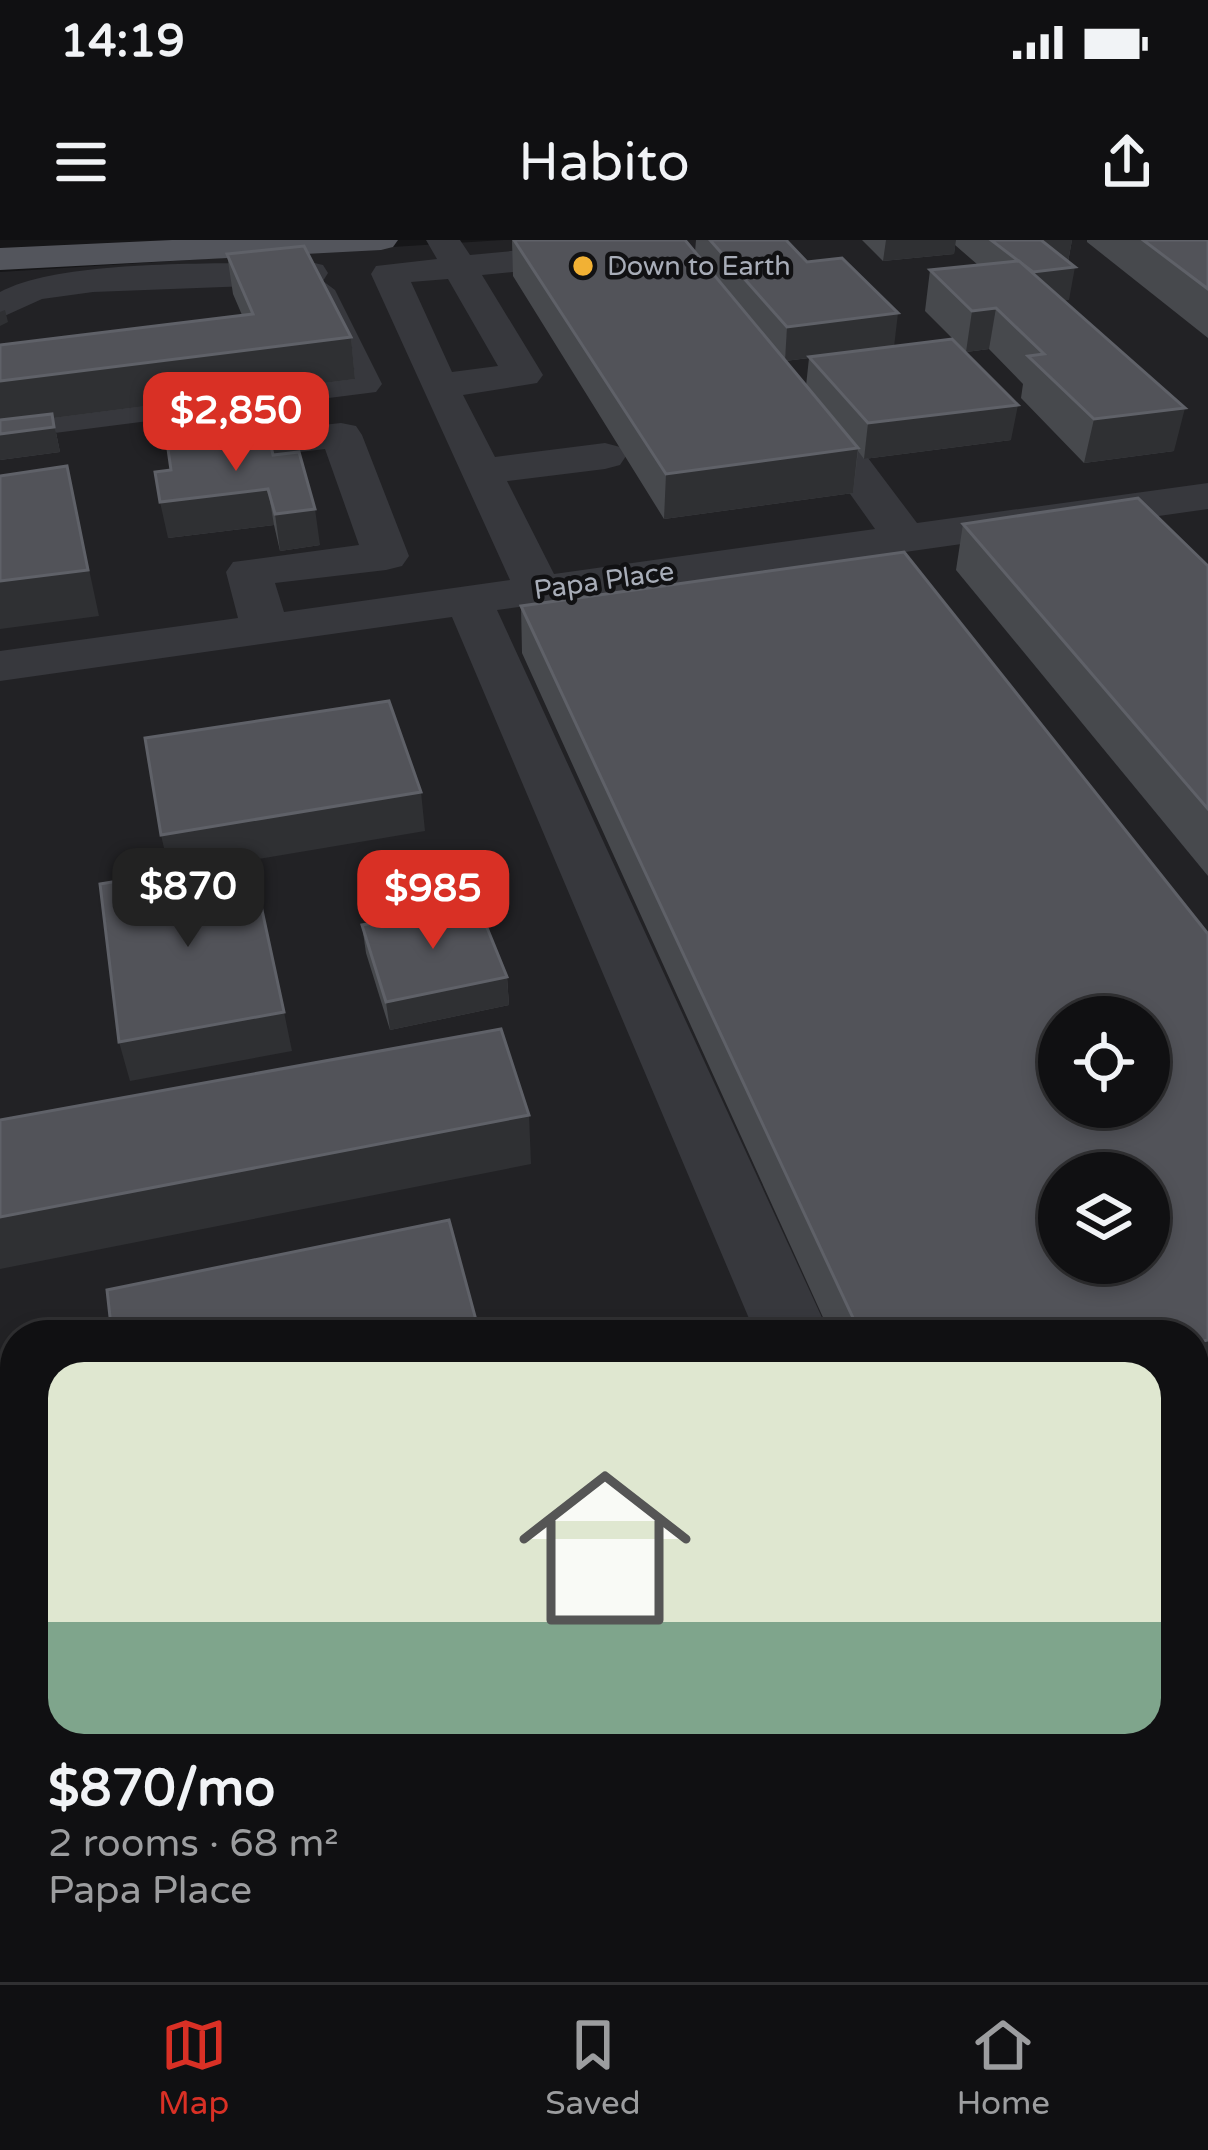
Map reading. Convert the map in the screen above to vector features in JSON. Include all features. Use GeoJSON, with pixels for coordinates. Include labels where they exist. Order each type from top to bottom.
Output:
{"type":"FeatureCollection","features":[{"type":"Feature","properties":{"kind":"main road"},"geometry":{"type":"LineString","coordinates":[[8,281],[135,247],[324,250],[381,240]]}},
{"type":"Feature","properties":{"kind":"street"},"geometry":{"type":"LineString","coordinates":[[0,428],[362,384],[324,250],[97,300],[8,281]]}},
{"type":"Feature","properties":{"kind":"street"},"geometry":{"type":"LineString","coordinates":[[539,591],[388,274],[452,254],[678,252]]}},
{"type":"Feature","properties":{"kind":"street"},"geometry":{"type":"LineString","coordinates":[[439,386],[523,375],[452,254]]}},
{"type":"Feature","properties":{"kind":"street"},"geometry":{"type":"LineString","coordinates":[[180,279],[198,322]]}},
{"type":"Feature","properties":{"kind":"street"},"geometry":{"type":"LineString","coordinates":[[0,337],[36,320],[8,281]]}},
{"type":"Feature","properties":{"kind":"street"},"geometry":{"type":"LineString","coordinates":[[782,374],[901,553]]}},
{"type":"Feature","properties":{"kind":"street"},"geometry":{"type":"LineString","coordinates":[[193,452],[341,435],[386,556],[198,578]]}},
{"type":"Feature","properties":{"kind":"street"},"geometry":{"type":"LineString","coordinates":[[484,471],[605,456]]}},
{"type":"Feature","properties":{"kind":"street","name":"Papa Place"},"geometry":{"type":"LineString","coordinates":[[0,666],[539,591],[901,553],[1208,496]]}},
{"type":"Feature","properties":{"kind":"street"},"geometry":{"type":"LineString","coordinates":[[249,572],[265,628]]}},
{"type":"Feature","properties":{"kind":"street"},"geometry":{"type":"LineString","coordinates":[[470,600],[786,1320]]}},
{"type":"Feature","properties":{"kind":"shaded area"},"geometry":{"type":"Polygon","coordinates":[[[503,240],[1208,240],[1208,1320],[0,1320],[0,272],[503,240]]]}},
{"type":"Feature","properties":{"kind":"building"},"geometry":{"type":"Polygon","coordinates":[[[514,240],[685,240],[858,448],[666,474],[514,240]]]}},
{"type":"Feature","properties":{"kind":"building"},"geometry":{"type":"Polygon","coordinates":[[[710,240],[786,240],[807,262],[842,258],[898,313],[787,327],[710,240]]]}},
{"type":"Feature","properties":{"kind":"building"},"geometry":{"type":"Polygon","coordinates":[[[991,240],[1041,240],[1075,267],[1033,272],[991,240]]]}},
{"type":"Feature","properties":{"kind":"building"},"geometry":{"type":"Polygon","coordinates":[[[1143,240],[1208,240],[1208,289],[1143,240]]]}},
{"type":"Feature","properties":{"kind":"building"},"geometry":{"type":"Polygon","coordinates":[[[304,246],[351,337],[0,381],[0,345],[253,314],[227,254],[304,246]]]}},
{"type":"Feature","properties":{"kind":"building"},"geometry":{"type":"Polygon","coordinates":[[[1019,261],[1185,408],[1094,419],[1028,356],[1044,354],[996,308],[972,311],[930,270],[1019,261]]]}},
{"type":"Feature","properties":{"kind":"building"},"geometry":{"type":"Polygon","coordinates":[[[952,339],[1018,405],[868,423],[809,357],[952,339]]]}},
{"type":"Feature","properties":{"kind":"building"},"geometry":{"type":"Polygon","coordinates":[[[52,414],[54,427],[0,434],[0,420],[52,414]]]}},
{"type":"Feature","properties":{"kind":"building"},"geometry":{"type":"Polygon","coordinates":[[[269,437],[273,455],[299,452],[315,509],[275,514],[268,489],[160,502],[155,472],[171,470],[168,449],[269,437]]]}},
{"type":"Feature","properties":{"kind":"building"},"geometry":{"type":"Polygon","coordinates":[[[67,466],[88,570],[0,581],[0,476],[67,466]]]}},
{"type":"Feature","properties":{"kind":"building"},"geometry":{"type":"Polygon","coordinates":[[[1138,498],[1208,566],[1208,809],[963,524],[1138,498]]]}},
{"type":"Feature","properties":{"kind":"building"},"geometry":{"type":"Polygon","coordinates":[[[904,552],[1208,934],[1208,1320],[854,1320],[521,606],[904,552]]]}},
{"type":"Feature","properties":{"kind":"building"},"geometry":{"type":"Polygon","coordinates":[[[389,701],[421,792],[161,835],[145,738],[389,701]]]}},
{"type":"Feature","properties":{"kind":"building"},"geometry":{"type":"Polygon","coordinates":[[[251,859],[284,1012],[119,1042],[100,884],[251,859]]]}},
{"type":"Feature","properties":{"kind":"building"},"geometry":{"type":"Polygon","coordinates":[[[477,903],[507,977],[386,1002],[362,925],[477,903]]]}},
{"type":"Feature","properties":{"kind":"building"},"geometry":{"type":"Polygon","coordinates":[[[501,1029],[529,1115],[0,1217],[0,1120],[501,1029]]]}},
{"type":"Feature","properties":{"kind":"building"},"geometry":{"type":"Polygon","coordinates":[[[449,1220],[476,1320],[110,1320],[107,1290],[449,1220]]]}},
{"type":"Feature","properties":{"kind":"place","name":"Down to Earth"},"geometry":{"type":"Point","coordinates":[583,266]}}]}
